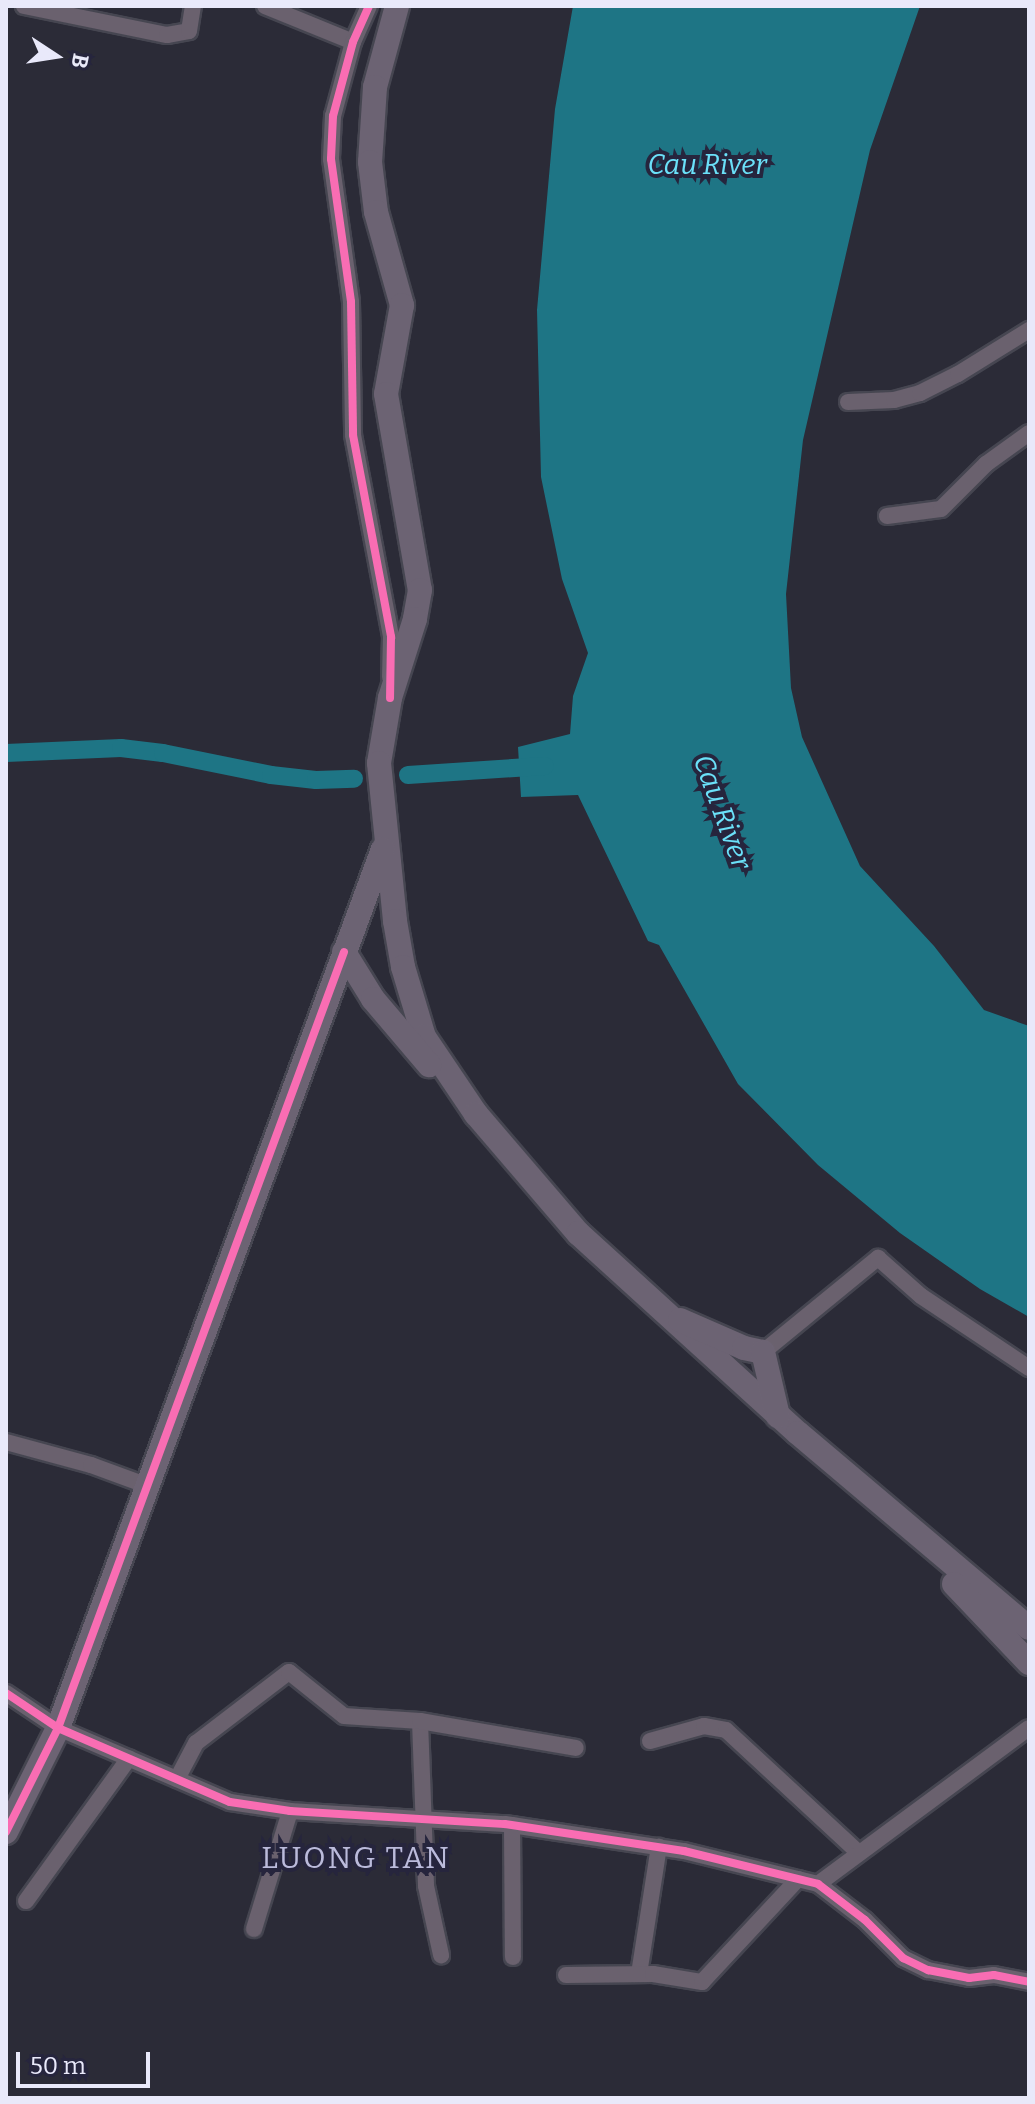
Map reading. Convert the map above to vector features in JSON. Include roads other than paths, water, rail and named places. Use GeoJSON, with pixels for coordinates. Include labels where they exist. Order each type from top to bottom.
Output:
{"type":"FeatureCollection","features":[{"type":"Feature","properties":{"kind":"main road"},"geometry":{"type":"LineString","coordinates":[[397,6],[375,87],[370,162],[376,212],[402,305],[386,394],[420,590],[415,619],[390,698],[379,763],[385,843],[403,967],[424,1037],[476,1114]]}},
{"type":"Feature","properties":{"kind":"main road"},"geometry":{"type":"LineString","coordinates":[[9,1817],[58,1728],[385,843]]}},
{"type":"Feature","properties":{"kind":"main road"},"geometry":{"type":"LineString","coordinates":[[344,952],[398,1032],[526,1168],[561,1216],[666,1317],[778,1416],[1029,1628]]}},
{"type":"Feature","properties":{"kind":"main road"},"geometry":{"type":"LineString","coordinates":[[666,1317],[763,1352],[778,1416]]}},
{"type":"Feature","properties":{"kind":"main road"},"geometry":{"type":"LineString","coordinates":[[904,1524],[1029,1663]]}},
{"type":"Feature","properties":{"kind":"street"},"geometry":{"type":"LineString","coordinates":[[24,6],[167,35],[189,31],[193,6]]}},
{"type":"Feature","properties":{"kind":"street"},"geometry":{"type":"LineString","coordinates":[[265,6],[353,42]]}},
{"type":"Feature","properties":{"kind":"street"},"geometry":{"type":"LineString","coordinates":[[369,6],[353,42],[333,116],[331,159],[351,302],[353,435],[391,637],[390,698]]}},
{"type":"Feature","properties":{"kind":"street"},"geometry":{"type":"LineString","coordinates":[[848,402],[894,400],[920,393],[958,374],[1029,330]]}},
{"type":"Feature","properties":{"kind":"street"},"geometry":{"type":"LineString","coordinates":[[887,516],[941,509],[986,464],[1029,433]]}},
{"type":"Feature","properties":{"kind":"street"},"geometry":{"type":"LineString","coordinates":[[763,1352],[878,1258],[931,1303],[1029,1368]]}},
{"type":"Feature","properties":{"kind":"street"},"geometry":{"type":"LineString","coordinates":[[6,1442],[91,1465],[148,1486]]}},
{"type":"Feature","properties":{"kind":"street"},"geometry":{"type":"LineString","coordinates":[[177,1779],[196,1743],[289,1672],[344,1716],[420,1721],[576,1748]]}},
{"type":"Feature","properties":{"kind":"street"},"geometry":{"type":"LineString","coordinates":[[6,1693],[58,1728],[230,1802],[290,1811],[512,1825],[659,1847],[818,1884],[865,1920],[912,1964],[957,1977],[994,1975],[1029,1982]]}},
{"type":"Feature","properties":{"kind":"street"},"geometry":{"type":"LineString","coordinates":[[420,1721],[426,1886],[441,1955]]}},
{"type":"Feature","properties":{"kind":"street"},"geometry":{"type":"LineString","coordinates":[[650,1741],[704,1726],[726,1730],[859,1853]]}},
{"type":"Feature","properties":{"kind":"street"},"geometry":{"type":"LineString","coordinates":[[818,1884],[1029,1728]]}},
{"type":"Feature","properties":{"kind":"street"},"geometry":{"type":"LineString","coordinates":[[26,1901],[129,1758]]}},
{"type":"Feature","properties":{"kind":"street"},"geometry":{"type":"LineString","coordinates":[[254,1929],[290,1811]]}},
{"type":"Feature","properties":{"kind":"street"},"geometry":{"type":"LineString","coordinates":[[512,1825],[513,1957]]}},
{"type":"Feature","properties":{"kind":"street"},"geometry":{"type":"LineString","coordinates":[[639,1974],[659,1847]]}},
{"type":"Feature","properties":{"kind":"street"},"geometry":{"type":"LineString","coordinates":[[566,1975],[639,1974],[702,1982],[798,1879]]}},
{"type":"Feature","properties":{"kind":"water","name":"Cau River"},"geometry":{"type":"Polygon","coordinates":[[[573,6],[920,6],[870,150],[803,440],[786,594],[791,688],[802,737],[860,866],[934,946],[984,1010],[1029,1026],[1029,1317],[980,1289],[900,1233],[818,1165],[738,1084],[659,945],[648,941],[578,795],[521,797],[518,747],[570,734],[573,696],[588,653],[562,579],[541,477],[537,310],[555,109],[573,6]]]}},
{"type":"Feature","properties":{"kind":"waterway"},"geometry":{"type":"LineString","coordinates":[[6,753],[121,748],[163,753],[271,775],[316,780],[354,779]]}},
{"type":"Feature","properties":{"kind":"waterway"},"geometry":{"type":"LineString","coordinates":[[408,775],[545,766]]}},
{"type":"Feature","properties":{"kind":"district","name":"LUONG TAN"},"geometry":{"type":"Point","coordinates":[356,1858]}}]}
